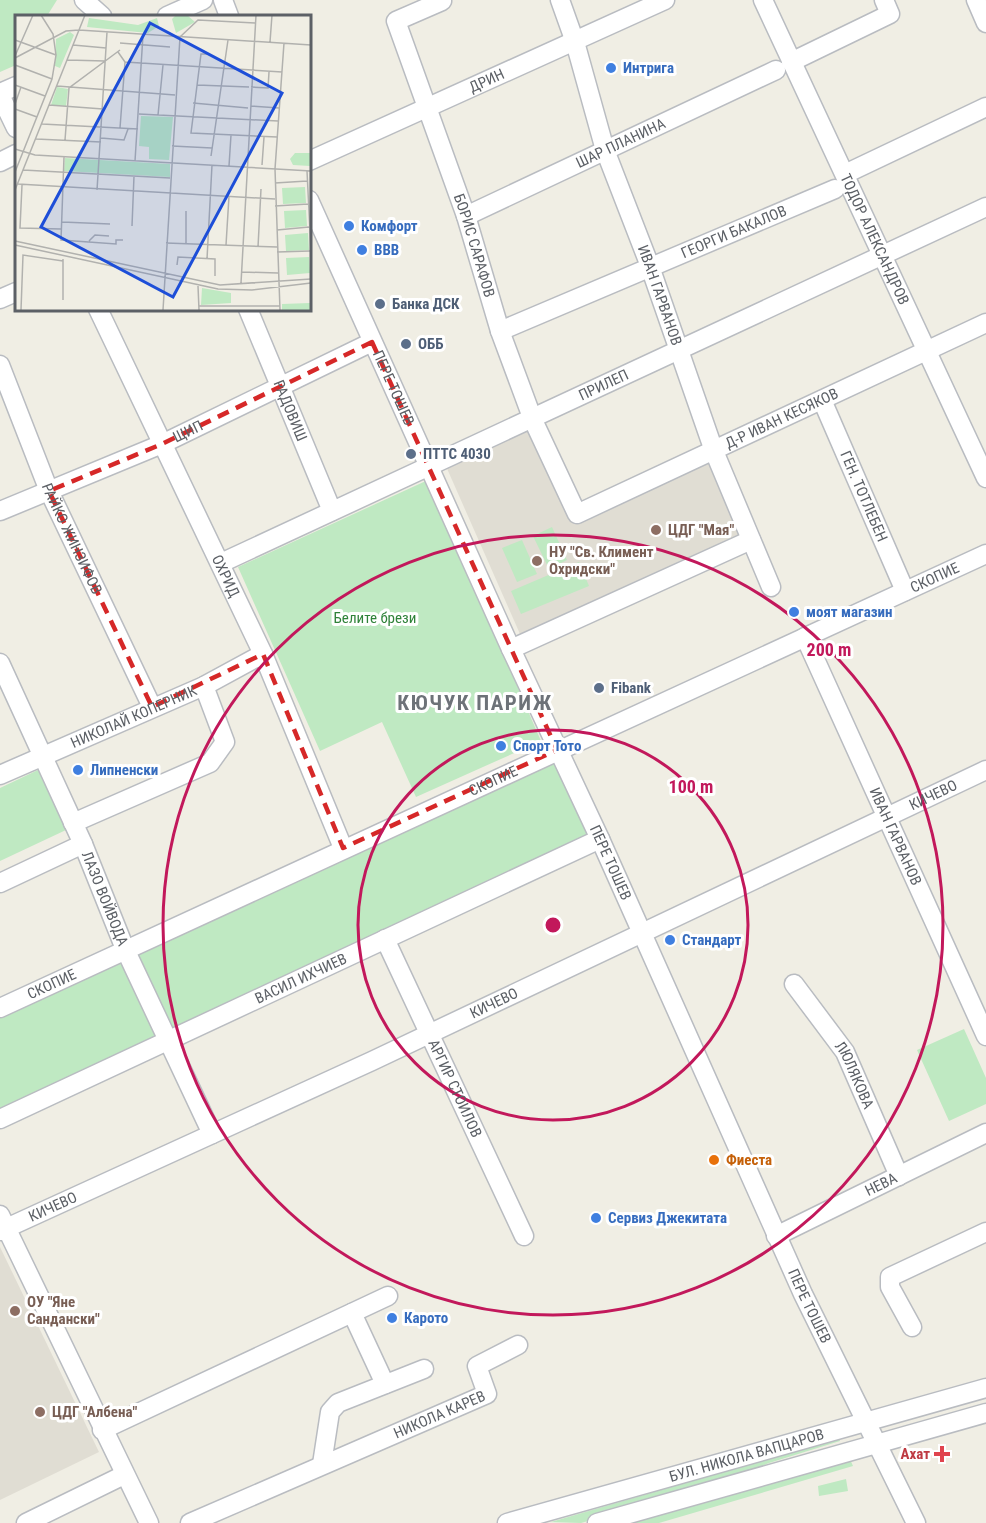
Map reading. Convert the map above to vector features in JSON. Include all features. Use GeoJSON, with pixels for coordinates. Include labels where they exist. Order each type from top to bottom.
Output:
{"type":"FeatureCollection","features":[{"type":"Feature","properties":{"kind":"street"},"geometry":{"type":"LineString","coordinates":[[84,0],[101,15]]}},
{"type":"Feature","properties":{"kind":"street"},"geometry":{"type":"LineString","coordinates":[[169,15],[203,0]]}},
{"type":"Feature","properties":{"kind":"street"},"geometry":{"type":"LineString","coordinates":[[223,0],[229,15]]}},
{"type":"Feature","properties":{"kind":"street","name":"ИВАН ГАРВАНОВ"},"geometry":{"type":"LineString","coordinates":[[560,0],[575,42],[605,150],[680,349],[714,451],[771,587]]}},
{"type":"Feature","properties":{"kind":"street","name":"ДРИН"},"geometry":{"type":"LineString","coordinates":[[310,161],[665,0]]}},
{"type":"Feature","properties":{"kind":"street","name":"ТОДОР АЛЕКСАНДРОВ"},"geometry":{"type":"LineString","coordinates":[[763,0],[784,66],[840,182],[882,255],[986,478]]}},
{"type":"Feature","properties":{"kind":"street"},"geometry":{"type":"LineString","coordinates":[[976,0],[986,23]]}},
{"type":"Feature","properties":{"kind":"street","name":"БОРИС САРАФОВ"},"geometry":{"type":"LineString","coordinates":[[442,1],[396,21],[466,216],[500,332],[533,420],[577,514]]}},
{"type":"Feature","properties":{"kind":"street","name":"ШАР ПЛАНИНА"},"geometry":{"type":"LineString","coordinates":[[466,216],[784,66],[887,7]]}},
{"type":"Feature","properties":{"kind":"street"},"geometry":{"type":"LineString","coordinates":[[15,86],[0,94],[15,126]]}},
{"type":"Feature","properties":{"kind":"street","name":"ГЕОРГИ БАКАЛОВ"},"geometry":{"type":"LineString","coordinates":[[500,332],[840,182],[986,107]]}},
{"type":"Feature","properties":{"kind":"street"},"geometry":{"type":"LineString","coordinates":[[0,162],[15,154]]}},
{"type":"Feature","properties":{"kind":"street","name":"ПЕРЕ ТОШЕВ"},"geometry":{"type":"LineString","coordinates":[[310,202],[428,468],[600,839],[776,1236],[864,1421],[916,1523]]}},
{"type":"Feature","properties":{"kind":"street","name":"ПРИЛЕП"},"geometry":{"type":"LineString","coordinates":[[221,562],[533,420],[986,207]]}},
{"type":"Feature","properties":{"kind":"street"},"geometry":{"type":"LineString","coordinates":[[0,299],[15,292]]}},
{"type":"Feature","properties":{"kind":"street","name":"ОХРИД"},"geometry":{"type":"LineString","coordinates":[[98,310],[221,562],[263,654],[343,848]]}},
{"type":"Feature","properties":{"kind":"street","name":"РАДОВИШ"},"geometry":{"type":"LineString","coordinates":[[248,310],[332,511]]}},
{"type":"Feature","properties":{"kind":"street","name":"Д-Р ИВАН КЕСЯКОВ"},"geometry":{"type":"LineString","coordinates":[[577,514],[986,323]]}},
{"type":"Feature","properties":{"kind":"street","name":"ЩИП"},"geometry":{"type":"LineString","coordinates":[[0,511],[162,444],[372,342]]}},
{"type":"Feature","properties":{"kind":"street","name":"РАЙКО ЖИНЗИФОВ"},"geometry":{"type":"LineString","coordinates":[[0,364],[49,491],[152,707]]}},
{"type":"Feature","properties":{"kind":"street","name":"ГЕН. ТОТЛЕБЕН"},"geometry":{"type":"LineString","coordinates":[[822,400],[905,591]]}},
{"type":"Feature","properties":{"kind":"street"},"geometry":{"type":"LineString","coordinates":[[511,649],[751,540]]}},
{"type":"Feature","properties":{"kind":"street","name":"СКОПИЕ"},"geometry":{"type":"LineString","coordinates":[[0,1008],[343,848],[986,554]]}},
{"type":"Feature","properties":{"kind":"street","name":"ИВАН ГАРВАНОВ"},"geometry":{"type":"LineString","coordinates":[[805,637],[986,1036]]}},
{"type":"Feature","properties":{"kind":"street","name":"НИКОЛАЙ КОПЕРНИК"},"geometry":{"type":"LineString","coordinates":[[0,775],[204,686],[263,654]]}},
{"type":"Feature","properties":{"kind":"street","name":"ЛАЗО ВОЙВОДА"},"geometry":{"type":"LineString","coordinates":[[0,663],[83,844],[125,949],[212,1134]]}},
{"type":"Feature","properties":{"kind":"street"},"geometry":{"type":"LineString","coordinates":[[73,823],[210,763],[225,742],[204,686]]}},
{"type":"Feature","properties":{"kind":"street","name":"КИЧЕВО"},"geometry":{"type":"LineString","coordinates":[[2,1225],[212,1134],[430,1034],[986,770]]}},
{"type":"Feature","properties":{"kind":"street","name":"ВАСИЛ ИХЧИЕВ"},"geometry":{"type":"LineString","coordinates":[[0,1119],[600,839]]}},
{"type":"Feature","properties":{"kind":"street"},"geometry":{"type":"LineString","coordinates":[[0,883],[83,844]]}},
{"type":"Feature","properties":{"kind":"street","name":"АРГИР СТОИЛОВ"},"geometry":{"type":"LineString","coordinates":[[385,939],[524,1236]]}},
{"type":"Feature","properties":{"kind":"street","name":"ЛЮЛЯКОВА"},"geometry":{"type":"LineString","coordinates":[[794,984],[845,1052],[899,1176]]}},
{"type":"Feature","properties":{"kind":"street","name":"НЕВА"},"geometry":{"type":"LineString","coordinates":[[776,1236],[986,1133]]}},
{"type":"Feature","properties":{"kind":"street"},"geometry":{"type":"LineString","coordinates":[[2,1225],[149,1523]]}},
{"type":"Feature","properties":{"kind":"street"},"geometry":{"type":"LineString","coordinates":[[912,1327],[890,1287],[890,1277],[986,1232]]}},
{"type":"Feature","properties":{"kind":"street"},"geometry":{"type":"LineString","coordinates":[[102,1430],[388,1296]]}},
{"type":"Feature","properties":{"kind":"street"},"geometry":{"type":"LineString","coordinates":[[352,1313],[385,1384]]}},
{"type":"Feature","properties":{"kind":"street","name":"НИКОЛА КАРЕВ"},"geometry":{"type":"LineString","coordinates":[[190,1523],[487,1394],[477,1366],[518,1345]]}},
{"type":"Feature","properties":{"kind":"street"},"geometry":{"type":"LineString","coordinates":[[322,1464],[330,1412],[338,1404],[424,1369]]}},
{"type":"Feature","properties":{"kind":"street","name":"БУЛ. НИКОЛА ВАПЦАРОВ"},"geometry":{"type":"LineString","coordinates":[[507,1523],[986,1388]]}},
{"type":"Feature","properties":{"kind":"street","name":"БУЛ. НИКОЛА ВАПЦАРОВ"},"geometry":{"type":"LineString","coordinates":[[597,1523],[986,1413]]}},
{"type":"Feature","properties":{"kind":"street"},"geometry":{"type":"LineString","coordinates":[[26,1523],[124,1475]]}},
{"type":"Feature","properties":{"kind":"highlighted area"},"geometry":{"type":"Polygon","coordinates":[[[372,342],[557,750],[343,848],[263,654],[152,707],[49,491],[162,444],[372,342]]]}},
{"type":"Feature","properties":{"kind":"shaded area"},"geometry":{"type":"Polygon","coordinates":[[[529,425],[571,522],[708,459],[741,538],[520,634],[445,464],[529,425]]]}},
{"type":"Feature","properties":{"kind":"shaded area","name":"ЦДГ \"Албена\""},"geometry":{"type":"Polygon","coordinates":[[[0,1247],[99,1452],[0,1500],[0,1247]]]}},
{"type":"Feature","properties":{"kind":"green space"},"geometry":{"type":"Polygon","coordinates":[[[0,0],[57,0],[48,15],[15,15],[15,65],[0,72],[0,0]]]}},
{"type":"Feature","properties":{"kind":"green space","name":"Белите брези"},"geometry":{"type":"Polygon","coordinates":[[[428,480],[541,741],[416,797],[382,722],[320,751],[238,567],[428,480]]]}},
{"type":"Feature","properties":{"kind":"green space"},"geometry":{"type":"Polygon","coordinates":[[[552,527],[567,560],[549,569],[533,536],[552,527]]]}},
{"type":"Feature","properties":{"kind":"green space"},"geometry":{"type":"Polygon","coordinates":[[[522,540],[537,574],[517,582],[502,548],[522,540]]]}},
{"type":"Feature","properties":{"kind":"green space"},"geometry":{"type":"Polygon","coordinates":[[[579,562],[589,586],[521,614],[511,591],[579,562]]]}},
{"type":"Feature","properties":{"kind":"green space"},"geometry":{"type":"Polygon","coordinates":[[[556,757],[592,835],[0,1112],[0,1015],[556,757]]]}},
{"type":"Feature","properties":{"kind":"green space"},"geometry":{"type":"Polygon","coordinates":[[[38,770],[66,830],[0,861],[0,788],[38,770]]]}},
{"type":"Feature","properties":{"kind":"green space"},"geometry":{"type":"Polygon","coordinates":[[[964,1029],[986,1078],[986,1104],[949,1121],[917,1050],[964,1029]]]}},
{"type":"Feature","properties":{"kind":"green space"},"geometry":{"type":"Polygon","coordinates":[[[839,1438],[840,1441],[769,1463],[728,1481],[581,1523],[551,1522],[839,1438]]]}},
{"type":"Feature","properties":{"kind":"green space"},"geometry":{"type":"Polygon","coordinates":[[[849,1457],[853,1466],[659,1523],[630,1523],[849,1457]]]}},
{"type":"Feature","properties":{"kind":"green space"},"geometry":{"type":"Polygon","coordinates":[[[846,1479],[848,1491],[819,1496],[818,1486],[846,1479]]]}},
{"type":"Feature","properties":{"kind":"place","name":"Интрига"},"geometry":{"type":"Point","coordinates":[611,68]}},
{"type":"Feature","properties":{"kind":"place","name":"Комфорт"},"geometry":{"type":"Point","coordinates":[349,226]}},
{"type":"Feature","properties":{"kind":"place","name":"BBB"},"geometry":{"type":"Point","coordinates":[362,250]}},
{"type":"Feature","properties":{"kind":"place","name":"Банка ДСК"},"geometry":{"type":"Point","coordinates":[380,304]}},
{"type":"Feature","properties":{"kind":"place","name":"ОББ"},"geometry":{"type":"Point","coordinates":[406,344]}},
{"type":"Feature","properties":{"kind":"place","name":"ПТТС 4030"},"geometry":{"type":"Point","coordinates":[411,454]}},
{"type":"Feature","properties":{"kind":"place","name":"ЦДГ \"Мая\""},"geometry":{"type":"Point","coordinates":[656,530]}},
{"type":"Feature","properties":{"kind":"place","name":"НУ \"Св. Климент Охридски\""},"geometry":{"type":"Point","coordinates":[537,561]}},
{"type":"Feature","properties":{"kind":"place","name":"моят магазин"},"geometry":{"type":"Point","coordinates":[794,612]}},
{"type":"Feature","properties":{"kind":"place","name":"Fibank"},"geometry":{"type":"Point","coordinates":[599,688]}},
{"type":"Feature","properties":{"kind":"place","name":"Спорт Тото"},"geometry":{"type":"Point","coordinates":[501,746]}},
{"type":"Feature","properties":{"kind":"place","name":"Липненски"},"geometry":{"type":"Point","coordinates":[78,770]}},
{"type":"Feature","properties":{"kind":"place","name":"Стандарт"},"geometry":{"type":"Point","coordinates":[670,940]}},
{"type":"Feature","properties":{"kind":"place","name":"Фиеста"},"geometry":{"type":"Point","coordinates":[714,1160]}},
{"type":"Feature","properties":{"kind":"place","name":"Сервиз Джекитата"},"geometry":{"type":"Point","coordinates":[596,1218]}},
{"type":"Feature","properties":{"kind":"place","name":"ОУ \"Яне Сандански\""},"geometry":{"type":"Point","coordinates":[15,1311]}},
{"type":"Feature","properties":{"kind":"place","name":"Карото"},"geometry":{"type":"Point","coordinates":[392,1318]}},
{"type":"Feature","properties":{"kind":"place","name":"ЦДГ \"Албена\""},"geometry":{"type":"Point","coordinates":[40,1412]}},
{"type":"Feature","properties":{"kind":"place","name":"Ахат"},"geometry":{"type":"Point","coordinates":[942,1454]}},
{"type":"Feature","properties":{"kind":"district","name":"КЮЧУК ПАРИЖ"},"geometry":{"type":"Point","coordinates":[475,703]}}]}
